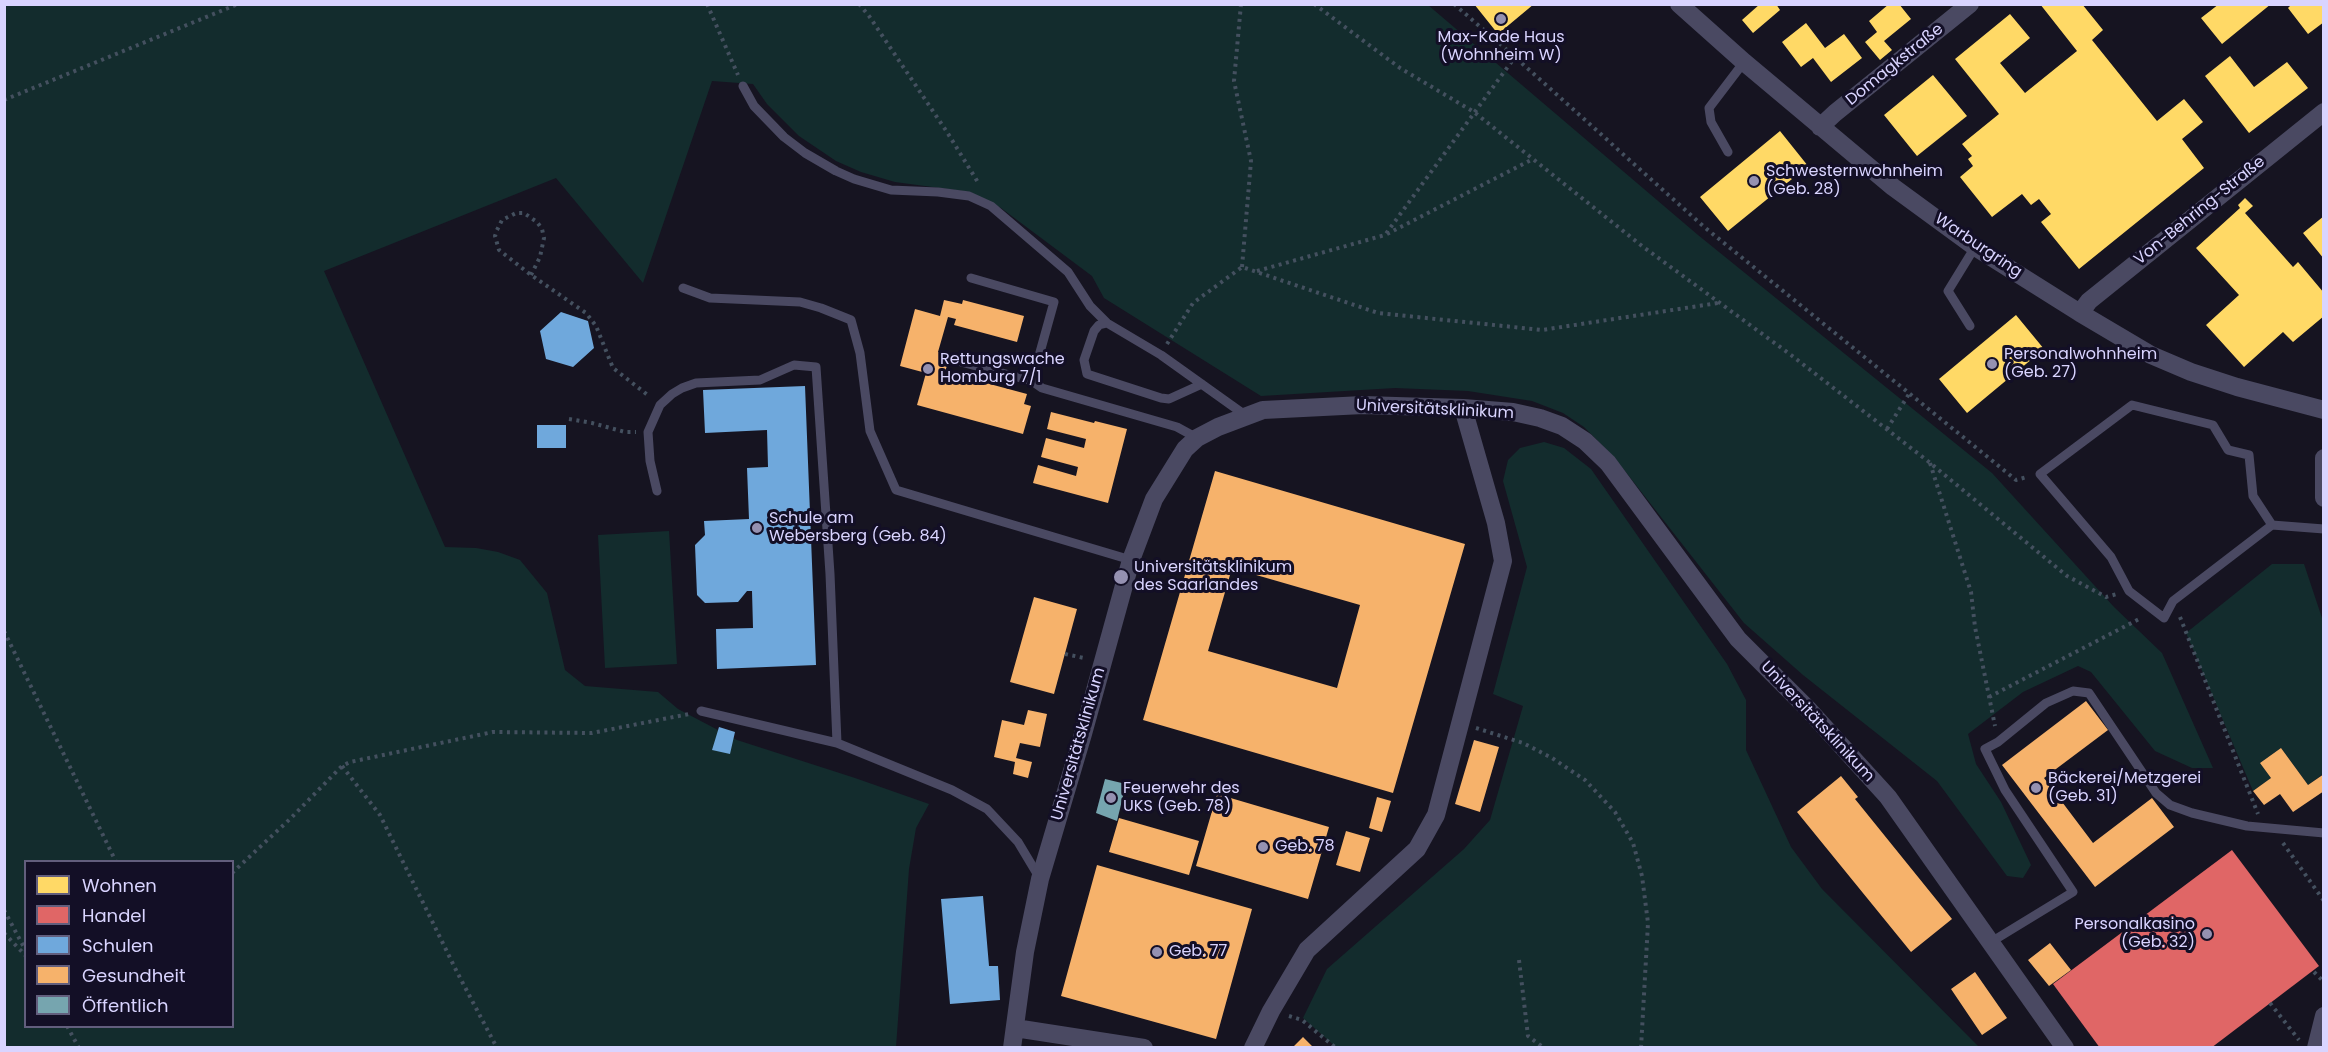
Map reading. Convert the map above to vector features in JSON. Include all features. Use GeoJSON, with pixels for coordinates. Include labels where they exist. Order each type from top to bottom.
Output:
{"type":"FeatureCollection","features":[{"type":"Feature","properties":{"kind":"street","name":"Warburgring"},"geometry":{"type":"LineString","coordinates":[[1679,4],[1820,127],[1893,187],[1975,247],[2151,355],[2191,372],[2237,387],[2324,410]]}},
{"type":"Feature","properties":{"kind":"street","name":"Domagkstraße"},"geometry":{"type":"LineString","coordinates":[[1820,127],[1970,4]]}},
{"type":"Feature","properties":{"kind":"street","name":"Von-Behring-Straße"},"geometry":{"type":"LineString","coordinates":[[2080,313],[2089,300],[2324,111]]}},
{"type":"Feature","properties":{"kind":"street","name":"Universitätsklinikum"},"geometry":{"type":"LineString","coordinates":[[1012,1047],[1025,952],[1040,879],[1131,560],[1154,499],[1185,449],[1197,438],[1239,410],[1327,406],[1463,408],[1513,412],[1562,426],[1585,441],[1608,463],[1738,639],[1808,709],[1888,797],[2065,1047]]}},
{"type":"Feature","properties":{"kind":"street"},"geometry":{"type":"LineString","coordinates":[[1253,1047],[1307,950],[1417,849],[1436,815],[1503,561],[1496,523],[1463,408]]}},
{"type":"Feature","properties":{"kind":"street"},"geometry":{"type":"LineString","coordinates":[[2324,458],[2324,498]]}},
{"type":"Feature","properties":{"kind":"street"},"geometry":{"type":"LineString","coordinates":[[2316,1047],[2324,1016]]}},
{"type":"Feature","properties":{"kind":"street"},"geometry":{"type":"LineString","coordinates":[[1015,1028],[1144,1047]]}},
{"type":"Feature","properties":{"kind":"lane"},"geometry":{"type":"LineString","coordinates":[[1728,152],[1711,122],[1709,108],[1744,62]]}},
{"type":"Feature","properties":{"kind":"lane"},"geometry":{"type":"LineString","coordinates":[[743,86],[754,106],[784,137],[805,153],[836,171],[891,190],[969,196],[991,206],[1068,272],[1090,306],[1107,323],[1161,355],[1239,410]]}},
{"type":"Feature","properties":{"kind":"lane"},"geometry":{"type":"LineString","coordinates":[[1970,326],[1948,291],[1975,247]]}},
{"type":"Feature","properties":{"kind":"lane"},"geometry":{"type":"LineString","coordinates":[[970,278],[1054,302],[1032,381]]}},
{"type":"Feature","properties":{"kind":"lane"},"geometry":{"type":"LineString","coordinates":[[683,288],[710,298],[800,302],[851,320],[860,353],[870,431],[896,490],[1131,560]]}},
{"type":"Feature","properties":{"kind":"lane"},"geometry":{"type":"LineString","coordinates":[[1107,323],[1099,325],[1094,331],[1084,360],[1087,374],[1161,399],[1169,399],[1202,384]]}},
{"type":"Feature","properties":{"kind":"lane"},"geometry":{"type":"LineString","coordinates":[[961,362],[1032,381],[1042,388],[1177,427],[1197,438]]}},
{"type":"Feature","properties":{"kind":"lane"},"geometry":{"type":"LineString","coordinates":[[657,491],[650,461],[648,432],[660,405],[682,388],[696,383],[760,380],[794,365],[816,367],[830,574],[837,744]]}},
{"type":"Feature","properties":{"kind":"lane"},"geometry":{"type":"LineString","coordinates":[[2272,525],[2253,496],[2249,455],[2228,450],[2213,425],[2132,405],[2040,474],[2111,557],[2129,591],[2164,618],[2173,601],[2272,525],[2324,529]]}},
{"type":"Feature","properties":{"kind":"lane"},"geometry":{"type":"LineString","coordinates":[[1991,942],[2073,892],[2000,780],[1985,749],[1998,742],[2046,703],[2073,691],[2089,693],[2156,793],[2170,805],[2192,813],[2268,829],[2324,833]]}},
{"type":"Feature","properties":{"kind":"lane"},"geometry":{"type":"LineString","coordinates":[[701,711],[837,744],[952,790],[987,808],[1018,842],[1040,879]]}},
{"type":"Feature","properties":{"kind":"path"},"geometry":{"type":"LineString","coordinates":[[4,100],[238,4]]}},
{"type":"Feature","properties":{"kind":"path"},"geometry":{"type":"LineString","coordinates":[[707,4],[743,86]]}},
{"type":"Feature","properties":{"kind":"path"},"geometry":{"type":"LineString","coordinates":[[859,4],[948,132],[991,206]]}},
{"type":"Feature","properties":{"kind":"path"},"geometry":{"type":"LineString","coordinates":[[1161,355],[1193,303],[1242,267],[1251,161],[1234,81],[1240,4]]}},
{"type":"Feature","properties":{"kind":"path"},"geometry":{"type":"LineString","coordinates":[[1314,4],[1400,68],[1474,112],[1642,246],[1791,355],[1887,429],[2067,576],[2106,597],[2129,591]]}},
{"type":"Feature","properties":{"kind":"path"},"geometry":{"type":"LineString","coordinates":[[1454,4],[1703,226],[2016,480]]}},
{"type":"Feature","properties":{"kind":"path"},"geometry":{"type":"LineString","coordinates":[[1385,235],[1515,57]]}},
{"type":"Feature","properties":{"kind":"path"},"geometry":{"type":"LineString","coordinates":[[1256,271],[1385,235],[1533,159]]}},
{"type":"Feature","properties":{"kind":"path"},"geometry":{"type":"LineString","coordinates":[[531,275],[540,257],[544,238],[542,229],[537,222],[524,213],[516,213],[502,220],[495,236],[500,250],[531,275],[586,313],[596,326],[613,368],[660,405]]}},
{"type":"Feature","properties":{"kind":"path"},"geometry":{"type":"LineString","coordinates":[[1242,267],[1378,313],[1542,330],[1719,303]]}},
{"type":"Feature","properties":{"kind":"path"},"geometry":{"type":"LineString","coordinates":[[1887,429],[1909,394]]}},
{"type":"Feature","properties":{"kind":"path"},"geometry":{"type":"LineString","coordinates":[[568,419],[625,432],[648,432]]}},
{"type":"Feature","properties":{"kind":"path"},"geometry":{"type":"LineString","coordinates":[[1929,462],[1971,592],[1975,627],[1998,742]]}},
{"type":"Feature","properties":{"kind":"path"},"geometry":{"type":"LineString","coordinates":[[2173,601],[2268,829],[2324,901]]}},
{"type":"Feature","properties":{"kind":"path"},"geometry":{"type":"LineString","coordinates":[[1989,697],[2154,610]]}},
{"type":"Feature","properties":{"kind":"path"},"geometry":{"type":"LineString","coordinates":[[4,631],[116,860]]}},
{"type":"Feature","properties":{"kind":"path"},"geometry":{"type":"LineString","coordinates":[[234,871],[342,766],[350,762],[493,732],[592,732],[701,711]]}},
{"type":"Feature","properties":{"kind":"path"},"geometry":{"type":"LineString","coordinates":[[1460,723],[1523,743],[1552,758],[1585,780],[1615,812],[1633,843],[1642,876],[1648,923],[1641,1047]]}},
{"type":"Feature","properties":{"kind":"path"},"geometry":{"type":"LineString","coordinates":[[342,766],[380,814],[457,972],[497,1047]]}},
{"type":"Feature","properties":{"kind":"path"},"geometry":{"type":"LineString","coordinates":[[4,910],[24,947]]}},
{"type":"Feature","properties":{"kind":"path"},"geometry":{"type":"LineString","coordinates":[[4,933],[24,954]]}},
{"type":"Feature","properties":{"kind":"path"},"geometry":{"type":"LineString","coordinates":[[1519,960],[1528,1036],[1544,1047]]}},
{"type":"Feature","properties":{"kind":"path"},"geometry":{"type":"LineString","coordinates":[[2314,972],[2324,982]]}},
{"type":"Feature","properties":{"kind":"path"},"geometry":{"type":"LineString","coordinates":[[2270,1003],[2306,1047]]}},
{"type":"Feature","properties":{"kind":"path"},"geometry":{"type":"LineString","coordinates":[[1302,1020],[1336,1047]]}},
{"type":"Feature","properties":{"kind":"path"},"geometry":{"type":"LineString","coordinates":[[68,1028],[79,1047]]}},
{"type":"Feature","properties":{"kind":"green space"},"geometry":{"type":"Polygon","coordinates":[[[5,5],[1428,5],[1698,235],[1992,473],[2114,607],[2162,653],[2213,768],[2192,768],[2155,751],[2091,672],[2078,666],[2023,692],[1968,734],[1976,764],[2001,802],[2031,865],[2023,878],[2007,876],[1937,781],[1803,675],[1744,623],[1614,457],[1584,427],[1563,413],[1532,401],[1468,391],[1395,388],[1261,396],[1104,298],[1092,276],[1001,208],[970,192],[895,182],[861,172],[836,161],[799,136],[767,104],[753,84],[712,81],[643,283],[556,178],[324,271],[445,547],[476,548],[498,552],[520,560],[547,593],[565,670],[585,686],[658,692],[678,709],[737,740],[929,804],[916,828],[909,869],[896,1047],[5,1048],[5,5]]]}},
{"type":"Feature","properties":{"kind":"green space"},"geometry":{"type":"Polygon","coordinates":[[[1544,442],[1564,448],[1591,469],[1727,664],[1746,700],[1746,750],[1791,847],[1822,889],[1979,1047],[1337,1048],[1303,1018],[1327,969],[1464,849],[1490,820],[1523,706],[1493,694],[1527,567],[1503,481],[1508,460],[1520,448],[1544,442]]]}},
{"type":"Feature","properties":{"kind":"green space"},"geometry":{"type":"Polygon","coordinates":[[[669,531],[677,664],[605,668],[598,535],[669,531]]]}},
{"type":"Feature","properties":{"kind":"green space"},"geometry":{"type":"Polygon","coordinates":[[[2272,564],[2304,564],[2323,621],[2323,774],[2308,785],[2281,748],[2260,763],[2271,778],[2253,791],[2186,633],[2272,564]]]}},
{"type":"Feature","properties":{"kind":"building: Wohnen","name":"Max-Kade Haus (Wohnheim W)"},"geometry":{"type":"Polygon","coordinates":[[[1474,4],[1534,4],[1498,34],[1474,4]]]}},
{"type":"Feature","properties":{"kind":"building: Wohnen"},"geometry":{"type":"Polygon","coordinates":[[[1760,4],[1776,4],[1780,10],[1753,33],[1742,20],[1760,4]]]}},
{"type":"Feature","properties":{"kind":"building: Wohnen"},"geometry":{"type":"Polygon","coordinates":[[[1889,4],[1899,4],[1911,19],[1884,41],[1892,50],[1880,60],[1865,42],[1877,32],[1869,21],[1889,4]]]}},
{"type":"Feature","properties":{"kind":"building: Wohnen"},"geometry":{"type":"Polygon","coordinates":[[[2040,4],[2082,4],[2103,30],[2092,40],[2157,121],[2184,99],[2203,122],[2182,139],[2204,168],[2079,269],[2041,222],[2051,214],[2039,199],[2031,205],[2022,194],[1992,217],[1960,177],[1973,166],[1968,159],[1972,156],[1962,144],[1999,114],[1955,59],[2010,14],[2030,38],[2000,63],[2025,93],[2077,51],[2040,4]]]}},
{"type":"Feature","properties":{"kind":"building: Wohnen"},"geometry":{"type":"Polygon","coordinates":[[[2219,4],[2271,4],[2222,44],[2201,18],[2219,4]]]}},
{"type":"Feature","properties":{"kind":"building: Wohnen"},"geometry":{"type":"Polygon","coordinates":[[[2292,4],[2324,4],[2324,22],[2308,34],[2288,8],[2292,4]]]}},
{"type":"Feature","properties":{"kind":"building: Wohnen"},"geometry":{"type":"Polygon","coordinates":[[[1806,23],[1825,48],[1844,34],[1862,58],[1831,82],[1813,58],[1801,67],[1782,42],[1806,23]]]}},
{"type":"Feature","properties":{"kind":"building: Wohnen"},"geometry":{"type":"Polygon","coordinates":[[[2230,56],[2254,87],[2287,62],[2308,88],[2249,133],[2205,76],[2230,56]]]}},
{"type":"Feature","properties":{"kind":"building: Wohnen"},"geometry":{"type":"Polygon","coordinates":[[[1933,75],[1967,116],[1917,156],[1884,115],[1933,75]]]}},
{"type":"Feature","properties":{"kind":"building: Wohnen","name":"Schwesternwohnheim (Geb. 28)"},"geometry":{"type":"Polygon","coordinates":[[[1780,131],[1808,166],[1728,231],[1700,197],[1780,131]]]}},
{"type":"Feature","properties":{"kind":"building: Wohnen"},"geometry":{"type":"Polygon","coordinates":[[[2245,198],[2253,206],[2245,213],[2293,267],[2298,262],[2324,293],[2324,316],[2293,342],[2283,332],[2244,367],[2206,325],[2239,295],[2196,248],[2240,208],[2238,205],[2245,198]]]}},
{"type":"Feature","properties":{"kind":"building: Wohnen"},"geometry":{"type":"Polygon","coordinates":[[[2324,216],[2324,259],[2303,233],[2324,216]]]}},
{"type":"Feature","properties":{"kind":"building: Wohnen","name":"Personalwohnheim (Geb. 27)"},"geometry":{"type":"Polygon","coordinates":[[[2016,315],[2044,349],[1967,413],[1939,379],[2016,315]]]}},
{"type":"Feature","properties":{"kind":"building: Handel","name":"Personalkasino (Geb. 32)"},"geometry":{"type":"Polygon","coordinates":[[[2232,850],[2319,966],[2211,1048],[2100,1048],[2053,984],[2232,850]]]}},
{"type":"Feature","properties":{"kind":"building: Schulen"},"geometry":{"type":"Polygon","coordinates":[[[561,312],[588,321],[594,348],[573,367],[546,359],[540,331],[561,312]]]}},
{"type":"Feature","properties":{"kind":"building: Schulen","name":"Schule am Webersberg (Geb. 84)"},"geometry":{"type":"Polygon","coordinates":[[[805,386],[816,665],[717,669],[716,629],[753,628],[752,591],[747,591],[738,602],[705,603],[697,595],[695,545],[705,535],[704,521],[749,519],[747,468],[768,467],[767,430],[705,433],[703,390],[805,386]]]}},
{"type":"Feature","properties":{"kind":"building: Schulen"},"geometry":{"type":"Polygon","coordinates":[[[537,425],[566,425],[566,448],[537,448],[537,425]]]}},
{"type":"Feature","properties":{"kind":"building: Schulen"},"geometry":{"type":"Polygon","coordinates":[[[719,727],[735,732],[730,754],[712,750],[719,727]]]}},
{"type":"Feature","properties":{"kind":"building: Schulen"},"geometry":{"type":"Polygon","coordinates":[[[983,896],[989,966],[998,966],[1000,1000],[950,1004],[941,899],[983,896]]]}},
{"type":"Feature","properties":{"kind":"building: Gesundheit","name":"Rettungswache Homburg 7/1"},"geometry":{"type":"Polygon","coordinates":[[[944,300],[962,304],[963,300],[1024,316],[1017,342],[954,325],[956,319],[948,317],[938,352],[950,356],[945,372],[1027,394],[1024,404],[1031,406],[1023,434],[917,405],[926,373],[900,366],[915,309],[940,316],[944,300]]]}},
{"type":"Feature","properties":{"kind":"building: Gesundheit"},"geometry":{"type":"Polygon","coordinates":[[[1051,412],[1127,429],[1108,503],[1033,483],[1038,465],[1076,476],[1078,467],[1041,457],[1046,438],[1084,448],[1086,439],[1047,429],[1051,412]]]}},
{"type":"Feature","properties":{"kind":"building: Gesundheit"},"geometry":{"type":"Polygon","coordinates":[[[1215,471],[1465,544],[1393,793],[1143,720],[1215,471]],[[1232,568],[1208,651],[1337,688],[1360,605],[1232,568]]]}},
{"type":"Feature","properties":{"kind":"building: Gesundheit"},"geometry":{"type":"Polygon","coordinates":[[[1034,597],[1077,609],[1054,694],[1010,682],[1034,597]]]}},
{"type":"Feature","properties":{"kind":"building: Gesundheit","name":"Bäckerei/Metzgerei (Geb. 31)"},"geometry":{"type":"Polygon","coordinates":[[[2086,701],[2108,730],[2044,778],[2093,843],[2152,798],[2174,827],[2095,887],[2002,765],[2086,701]]]}},
{"type":"Feature","properties":{"kind":"building: Gesundheit"},"geometry":{"type":"Polygon","coordinates":[[[1028,710],[1047,714],[1040,747],[1020,743],[1016,758],[1032,762],[1028,778],[1013,774],[1015,762],[994,757],[1002,720],[1024,725],[1028,710]]]}},
{"type":"Feature","properties":{"kind":"building: Gesundheit"},"geometry":{"type":"Polygon","coordinates":[[[1474,740],[1499,747],[1480,812],[1455,804],[1474,740]]]}},
{"type":"Feature","properties":{"kind":"building: Gesundheit"},"geometry":{"type":"Polygon","coordinates":[[[2281,748],[2308,785],[2324,774],[2324,791],[2293,812],[2280,794],[2264,805],[2253,791],[2271,778],[2260,763],[2281,748]]]}},
{"type":"Feature","properties":{"kind":"building: Gesundheit"},"geometry":{"type":"Polygon","coordinates":[[[1841,776],[1858,797],[1855,799],[1952,919],[1911,952],[1797,812],[1841,776]]]}},
{"type":"Feature","properties":{"kind":"building: Gesundheit","name":"Geb. 78"},"geometry":{"type":"Polygon","coordinates":[[[1217,794],[1329,827],[1308,899],[1196,866],[1217,794]]]}},
{"type":"Feature","properties":{"kind":"building: Gesundheit"},"geometry":{"type":"Polygon","coordinates":[[[1377,797],[1391,801],[1382,832],[1369,828],[1377,797]]]}},
{"type":"Feature","properties":{"kind":"building: Gesundheit"},"geometry":{"type":"Polygon","coordinates":[[[1119,818],[1199,841],[1189,875],[1109,852],[1119,818]]]}},
{"type":"Feature","properties":{"kind":"building: Gesundheit"},"geometry":{"type":"Polygon","coordinates":[[[1346,831],[1370,838],[1360,872],[1336,865],[1346,831]]]}},
{"type":"Feature","properties":{"kind":"building: Gesundheit","name":"Geb. 77"},"geometry":{"type":"Polygon","coordinates":[[[1097,865],[1252,909],[1216,1039],[1061,996],[1097,865]]]}},
{"type":"Feature","properties":{"kind":"building: Gesundheit"},"geometry":{"type":"Polygon","coordinates":[[[2050,943],[2071,970],[2049,986],[2028,960],[2050,943]]]}},
{"type":"Feature","properties":{"kind":"building: Gesundheit"},"geometry":{"type":"Polygon","coordinates":[[[1975,972],[2007,1018],[1982,1035],[1951,989],[1975,972]]]}},
{"type":"Feature","properties":{"kind":"building: Gesundheit"},"geometry":{"type":"Polygon","coordinates":[[[1303,1037],[1314,1048],[1292,1048],[1303,1037]]]}},
{"type":"Feature","properties":{"kind":"building: Öffentlich","name":"Feuerwehr des UKS (Geb. 78)"},"geometry":{"type":"Polygon","coordinates":[[[1105,779],[1126,784],[1117,821],[1096,813],[1105,779]]]}},
{"type":"Feature","properties":{"kind":"place","name":"Max-Kade Haus (Wohnheim W)"},"geometry":{"type":"Point","coordinates":[1501,19]}},
{"type":"Feature","properties":{"kind":"place","name":"Schwesternwohnheim (Geb. 28)"},"geometry":{"type":"Point","coordinates":[1754,181]}},
{"type":"Feature","properties":{"kind":"place","name":"Personalwohnheim (Geb. 27)"},"geometry":{"type":"Point","coordinates":[1992,364]}},
{"type":"Feature","properties":{"kind":"place","name":"Rettungswache Homburg 7/1"},"geometry":{"type":"Point","coordinates":[928,369]}},
{"type":"Feature","properties":{"kind":"place","name":"Schule am Webersberg (Geb. 84)"},"geometry":{"type":"Point","coordinates":[757,528]}},
{"type":"Feature","properties":{"kind":"place","name":"Universitätsklinikum des Saarlandes"},"geometry":{"type":"Point","coordinates":[1121,577]}},
{"type":"Feature","properties":{"kind":"place","name":"Bäckerei/Metzgerei (Geb. 31)"},"geometry":{"type":"Point","coordinates":[2036,788]}},
{"type":"Feature","properties":{"kind":"place","name":"Feuerwehr des UKS (Geb. 78)"},"geometry":{"type":"Point","coordinates":[1111,798]}},
{"type":"Feature","properties":{"kind":"place","name":"Geb. 78"},"geometry":{"type":"Point","coordinates":[1263,847]}},
{"type":"Feature","properties":{"kind":"place","name":"Personalkasino (Geb. 32)"},"geometry":{"type":"Point","coordinates":[2207,934]}},
{"type":"Feature","properties":{"kind":"place","name":"Geb. 77"},"geometry":{"type":"Point","coordinates":[1157,952]}}]}
